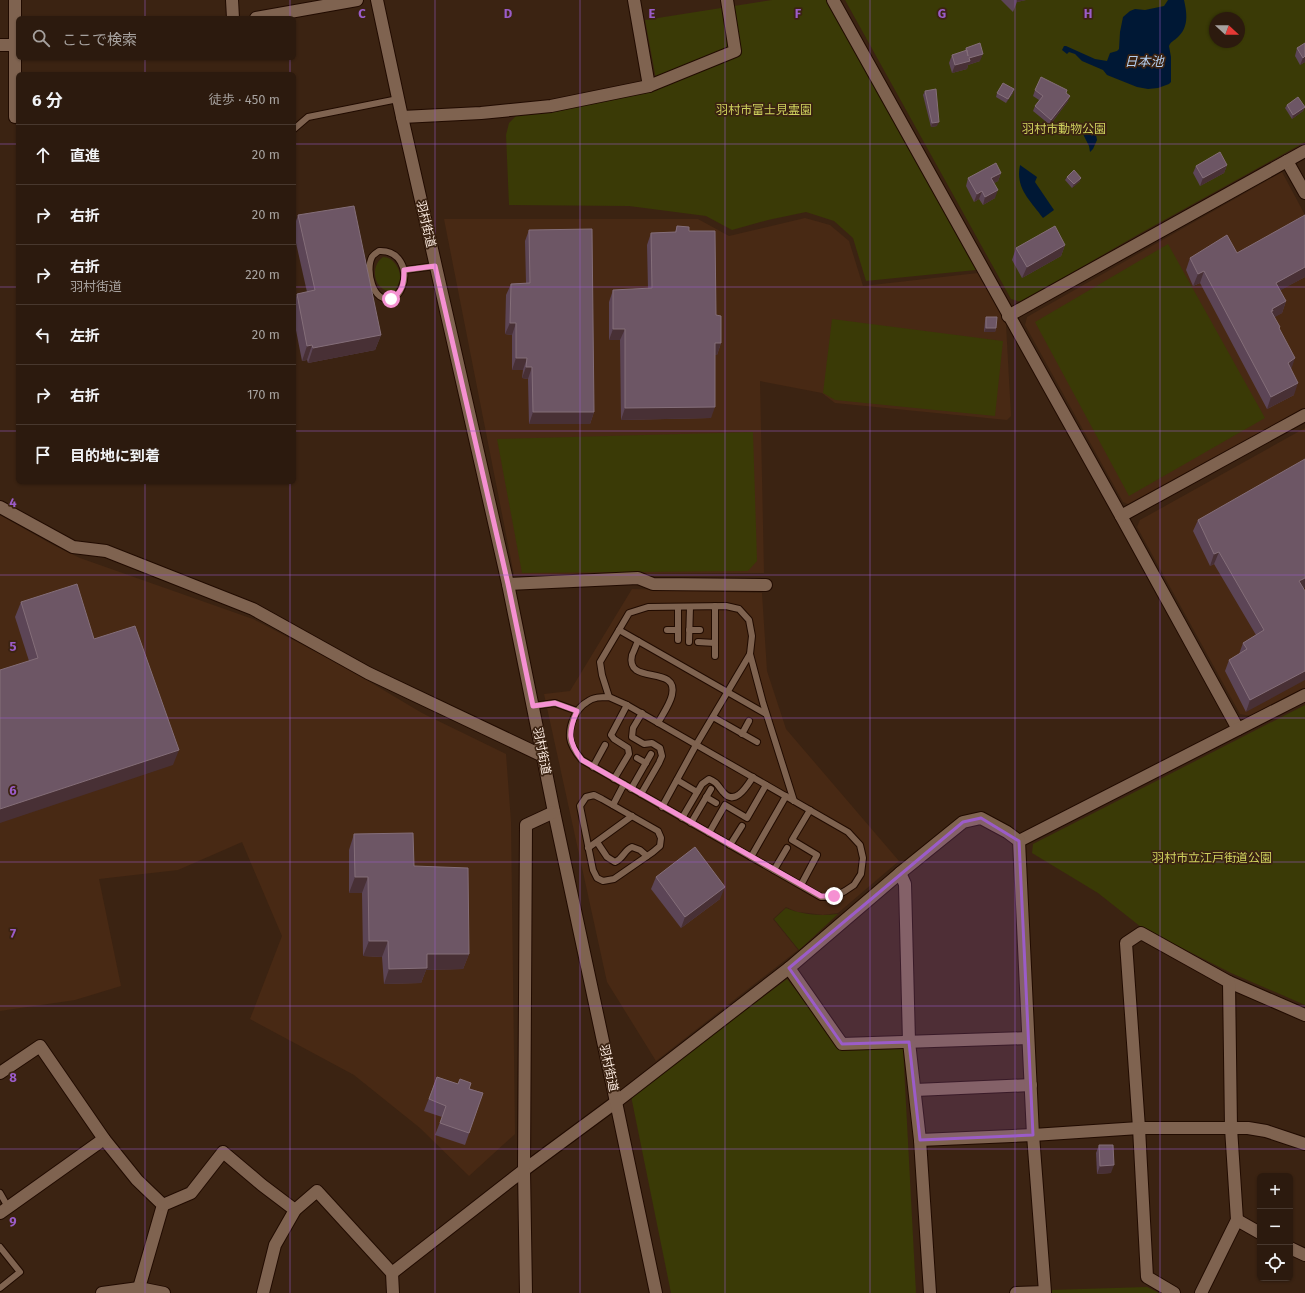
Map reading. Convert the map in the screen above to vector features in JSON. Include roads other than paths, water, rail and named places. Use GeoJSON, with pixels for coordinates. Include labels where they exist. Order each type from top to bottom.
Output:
{"type":"FeatureCollection","features":[{"type":"Feature","properties":{"kind":"street"},"geometry":{"type":"LineString","coordinates":[[15,0],[16,22]]}},
{"type":"Feature","properties":{"kind":"street"},"geometry":{"type":"LineString","coordinates":[[232,0],[233,16]]}},
{"type":"Feature","properties":{"kind":"street"},"geometry":{"type":"LineString","coordinates":[[267,16],[357,0]]}},
{"type":"Feature","properties":{"kind":"street","name":"羽村街道"},"geometry":{"type":"LineString","coordinates":[[377,0],[435,266],[508,584],[554,812],[656,1293]]}},
{"type":"Feature","properties":{"kind":"street"},"geometry":{"type":"LineString","coordinates":[[634,0],[649,86]]}},
{"type":"Feature","properties":{"kind":"street"},"geometry":{"type":"LineString","coordinates":[[402,118],[481,113],[551,106],[649,86],[735,51],[727,0]]}},
{"type":"Feature","properties":{"kind":"street"},"geometry":{"type":"LineString","coordinates":[[833,0],[1238,729]]}},
{"type":"Feature","properties":{"kind":"street"},"geometry":{"type":"LineString","coordinates":[[0,45],[16,45]]}},
{"type":"Feature","properties":{"kind":"street"},"geometry":{"type":"LineString","coordinates":[[16,72],[17,60]]}},
{"type":"Feature","properties":{"kind":"street"},"geometry":{"type":"LineString","coordinates":[[15,117],[16,81]]}},
{"type":"Feature","properties":{"kind":"street"},"geometry":{"type":"LineString","coordinates":[[1008,316],[1305,151]]}},
{"type":"Feature","properties":{"kind":"street"},"geometry":{"type":"LineString","coordinates":[[1287,161],[1305,193]]}},
{"type":"Feature","properties":{"kind":"street"},"geometry":{"type":"LineString","coordinates":[[1121,516],[1305,415]]}},
{"type":"Feature","properties":{"kind":"street"},"geometry":{"type":"LineString","coordinates":[[0,507],[73,547],[106,551],[254,609],[368,672],[543,756]]}},
{"type":"Feature","properties":{"kind":"street"},"geometry":{"type":"LineString","coordinates":[[508,584],[638,578],[653,584],[766,585]]}},
{"type":"Feature","properties":{"kind":"street"},"geometry":{"type":"LineString","coordinates":[[1020,841],[1305,696]]}},
{"type":"Feature","properties":{"kind":"street"},"geometry":{"type":"LineString","coordinates":[[526,1293],[524,1170],[526,825],[554,812]]}},
{"type":"Feature","properties":{"kind":"street"},"geometry":{"type":"LineString","coordinates":[[392,1273],[524,1170],[616,1102],[789,968],[900,873],[963,822],[981,818],[1020,841]]}},
{"type":"Feature","properties":{"kind":"street"},"geometry":{"type":"LineString","coordinates":[[1016,1293],[1045,1292],[1033,1135],[1020,841]]}},
{"type":"Feature","properties":{"kind":"street"},"geometry":{"type":"LineString","coordinates":[[900,873],[905,884],[909,1042],[920,1140],[930,1293]]}},
{"type":"Feature","properties":{"kind":"street"},"geometry":{"type":"LineString","coordinates":[[1174,1293],[1147,1277],[1139,1128],[1126,943],[1141,933],[1229,982],[1305,1015]]}},
{"type":"Feature","properties":{"kind":"street"},"geometry":{"type":"LineString","coordinates":[[789,968],[842,1044],[1028,1038]]}},
{"type":"Feature","properties":{"kind":"street"},"geometry":{"type":"LineString","coordinates":[[1201,1293],[1237,1220],[1231,1128],[1229,982]]}},
{"type":"Feature","properties":{"kind":"street"},"geometry":{"type":"LineString","coordinates":[[0,1073],[40,1046],[104,1139],[137,1180],[163,1205]]}},
{"type":"Feature","properties":{"kind":"street"},"geometry":{"type":"LineString","coordinates":[[915,1090],[1031,1085]]}},
{"type":"Feature","properties":{"kind":"street"},"geometry":{"type":"LineString","coordinates":[[920,1140],[1139,1128],[1248,1128],[1266,1131],[1305,1144]]}},
{"type":"Feature","properties":{"kind":"street"},"geometry":{"type":"LineString","coordinates":[[4,1210],[104,1139]]}},
{"type":"Feature","properties":{"kind":"street"},"geometry":{"type":"LineString","coordinates":[[139,1288],[163,1205],[191,1192],[223,1152],[262,1185],[295,1210]]}},
{"type":"Feature","properties":{"kind":"street"},"geometry":{"type":"LineString","coordinates":[[263,1293],[275,1246],[295,1210],[317,1190],[392,1273],[393,1293]]}},
{"type":"Feature","properties":{"kind":"street"},"geometry":{"type":"LineString","coordinates":[[1237,1220],[1257,1231]]}},
{"type":"Feature","properties":{"kind":"street"},"geometry":{"type":"LineString","coordinates":[[1293,1249],[1305,1255]]}},
{"type":"Feature","properties":{"kind":"street"},"geometry":{"type":"LineString","coordinates":[[102,1293],[139,1288],[164,1293]]}},
{"type":"Feature","properties":{"kind":"lane"},"geometry":{"type":"LineString","coordinates":[[296,127],[308,117],[398,99]]}},
{"type":"Feature","properties":{"kind":"lane"},"geometry":{"type":"LineString","coordinates":[[379,251],[391,253],[401,263],[404,270],[404,280],[401,291],[397,296],[391,299],[378,295],[374,290],[369,275],[372,256],[379,251]]}},
{"type":"Feature","properties":{"kind":"lane"},"geometry":{"type":"LineString","coordinates":[[404,270],[435,266]]}},
{"type":"Feature","properties":{"kind":"lane"},"geometry":{"type":"LineString","coordinates":[[715,606],[715,656]]}},
{"type":"Feature","properties":{"kind":"lane"},"geometry":{"type":"LineString","coordinates":[[609,696],[602,675],[600,662],[629,613],[648,607],[726,606],[739,609],[749,620],[752,636],[750,654],[766,714],[794,801]]}},
{"type":"Feature","properties":{"kind":"lane"},"geometry":{"type":"LineString","coordinates":[[678,607],[678,640]]}},
{"type":"Feature","properties":{"kind":"lane"},"geometry":{"type":"LineString","coordinates":[[689,642],[690,607]]}},
{"type":"Feature","properties":{"kind":"lane"},"geometry":{"type":"LineString","coordinates":[[619,630],[766,714]]}},
{"type":"Feature","properties":{"kind":"lane"},"geometry":{"type":"LineString","coordinates":[[668,630],[678,630]]}},
{"type":"Feature","properties":{"kind":"lane"},"geometry":{"type":"LineString","coordinates":[[689,630],[700,630]]}},
{"type":"Feature","properties":{"kind":"lane"},"geometry":{"type":"LineString","coordinates":[[638,641],[632,657],[633,666],[643,674],[658,675],[666,678],[672,684],[673,692],[671,699],[658,723]]}},
{"type":"Feature","properties":{"kind":"lane"},"geometry":{"type":"LineString","coordinates":[[698,642],[715,643]]}},
{"type":"Feature","properties":{"kind":"lane"},"geometry":{"type":"LineString","coordinates":[[662,807],[696,744],[750,654]]}},
{"type":"Feature","properties":{"kind":"lane"},"geometry":{"type":"LineString","coordinates":[[609,696],[627,705],[848,832],[860,845],[863,858],[861,874],[854,885],[834,896],[821,896],[662,807],[582,760],[575,751],[570,738],[571,724],[577,711],[587,702],[596,698],[609,696]]}},
{"type":"Feature","properties":{"kind":"lane"},"geometry":{"type":"LineString","coordinates":[[533,706],[555,703],[577,711]]}},
{"type":"Feature","properties":{"kind":"lane"},"geometry":{"type":"LineString","coordinates":[[614,779],[629,754],[628,748],[614,739],[611,735],[627,705]]}},
{"type":"Feature","properties":{"kind":"lane"},"geometry":{"type":"LineString","coordinates":[[641,794],[662,756],[660,748],[652,743],[644,744],[632,737],[632,728],[642,713]]}},
{"type":"Feature","properties":{"kind":"lane"},"geometry":{"type":"LineString","coordinates":[[713,717],[757,742]]}},
{"type":"Feature","properties":{"kind":"lane"},"geometry":{"type":"LineString","coordinates":[[742,734],[749,721]]}},
{"type":"Feature","properties":{"kind":"lane"},"geometry":{"type":"LineString","coordinates":[[593,767],[605,745]]}},
{"type":"Feature","properties":{"kind":"lane"},"geometry":{"type":"LineString","coordinates":[[631,789],[651,754]]}},
{"type":"Feature","properties":{"kind":"lane"},"geometry":{"type":"LineString","coordinates":[[637,758],[646,763]]}},
{"type":"Feature","properties":{"kind":"lane"},"geometry":{"type":"LineString","coordinates":[[682,818],[702,784],[710,779],[718,784],[723,793],[728,796],[738,796],[753,777]]}},
{"type":"Feature","properties":{"kind":"lane"},"geometry":{"type":"LineString","coordinates":[[677,780],[697,792]]}},
{"type":"Feature","properties":{"kind":"lane"},"geometry":{"type":"LineString","coordinates":[[613,805],[624,784]]}},
{"type":"Feature","properties":{"kind":"lane"},"geometry":{"type":"LineString","coordinates":[[709,833],[725,805],[747,818],[766,785]]}},
{"type":"Feature","properties":{"kind":"lane"},"geometry":{"type":"LineString","coordinates":[[692,823],[711,789]]}},
{"type":"Feature","properties":{"kind":"lane"},"geometry":{"type":"LineString","coordinates":[[594,795],[613,805],[658,831],[662,838],[660,846],[647,856],[614,879],[604,882],[597,878],[593,870],[580,806],[586,796],[594,795]]}},
{"type":"Feature","properties":{"kind":"lane"},"geometry":{"type":"LineString","coordinates":[[751,857],[786,796]]}},
{"type":"Feature","properties":{"kind":"lane"},"geometry":{"type":"LineString","coordinates":[[706,797],[716,803]]}},
{"type":"Feature","properties":{"kind":"lane"},"geometry":{"type":"LineString","coordinates":[[801,885],[817,855],[792,840],[810,810]]}},
{"type":"Feature","properties":{"kind":"lane"},"geometry":{"type":"LineString","coordinates":[[588,848],[632,816]]}},
{"type":"Feature","properties":{"kind":"lane"},"geometry":{"type":"LineString","coordinates":[[730,845],[742,826]]}},
{"type":"Feature","properties":{"kind":"lane"},"geometry":{"type":"LineString","coordinates":[[597,842],[607,857],[615,862],[623,857],[627,850],[632,847],[640,850],[647,856]]}},
{"type":"Feature","properties":{"kind":"lane"},"geometry":{"type":"LineString","coordinates":[[774,870],[787,848]]}},
{"type":"Feature","properties":{"kind":"lane"},"geometry":{"type":"LineString","coordinates":[[0,1193],[4,1210]]}},
{"type":"Feature","properties":{"kind":"lane"},"geometry":{"type":"LineString","coordinates":[[0,1247],[20,1272],[0,1288]]}},
{"type":"Feature","properties":{"kind":"water","name":"日本池"},"geometry":{"type":"Polygon","coordinates":[[[1168,0],[1184,0],[1186,10],[1186,24],[1184,29],[1169,46],[1171,57],[1171,82],[1169,84],[1158,88],[1148,89],[1137,87],[1107,75],[1103,70],[1082,61],[1075,54],[1069,52],[1067,54],[1062,50],[1064,46],[1066,46],[1095,59],[1107,61],[1110,53],[1119,49],[1123,17],[1135,9],[1145,10],[1164,6],[1168,0]]]}},
{"type":"Feature","properties":{"kind":"water"},"geometry":{"type":"Polygon","coordinates":[[[1090,133],[1096,135],[1097,140],[1090,152],[1089,146],[1083,134],[1090,133]]]}},
{"type":"Feature","properties":{"kind":"water"},"geometry":{"type":"Polygon","coordinates":[[[1020,165],[1037,177],[1035,182],[1054,210],[1043,218],[1022,187],[1019,173],[1020,165]]]}},
{"type":"Feature","properties":{"kind":"park label","name":"羽村市富士見霊園"},"geometry":{"type":"Point","coordinates":[764,110]}},
{"type":"Feature","properties":{"kind":"park label","name":"羽村市動物公園"},"geometry":{"type":"Point","coordinates":[1064,129]}},
{"type":"Feature","properties":{"kind":"park label","name":"羽村市立江戸街道公園"},"geometry":{"type":"Point","coordinates":[1212,858]}}]}
